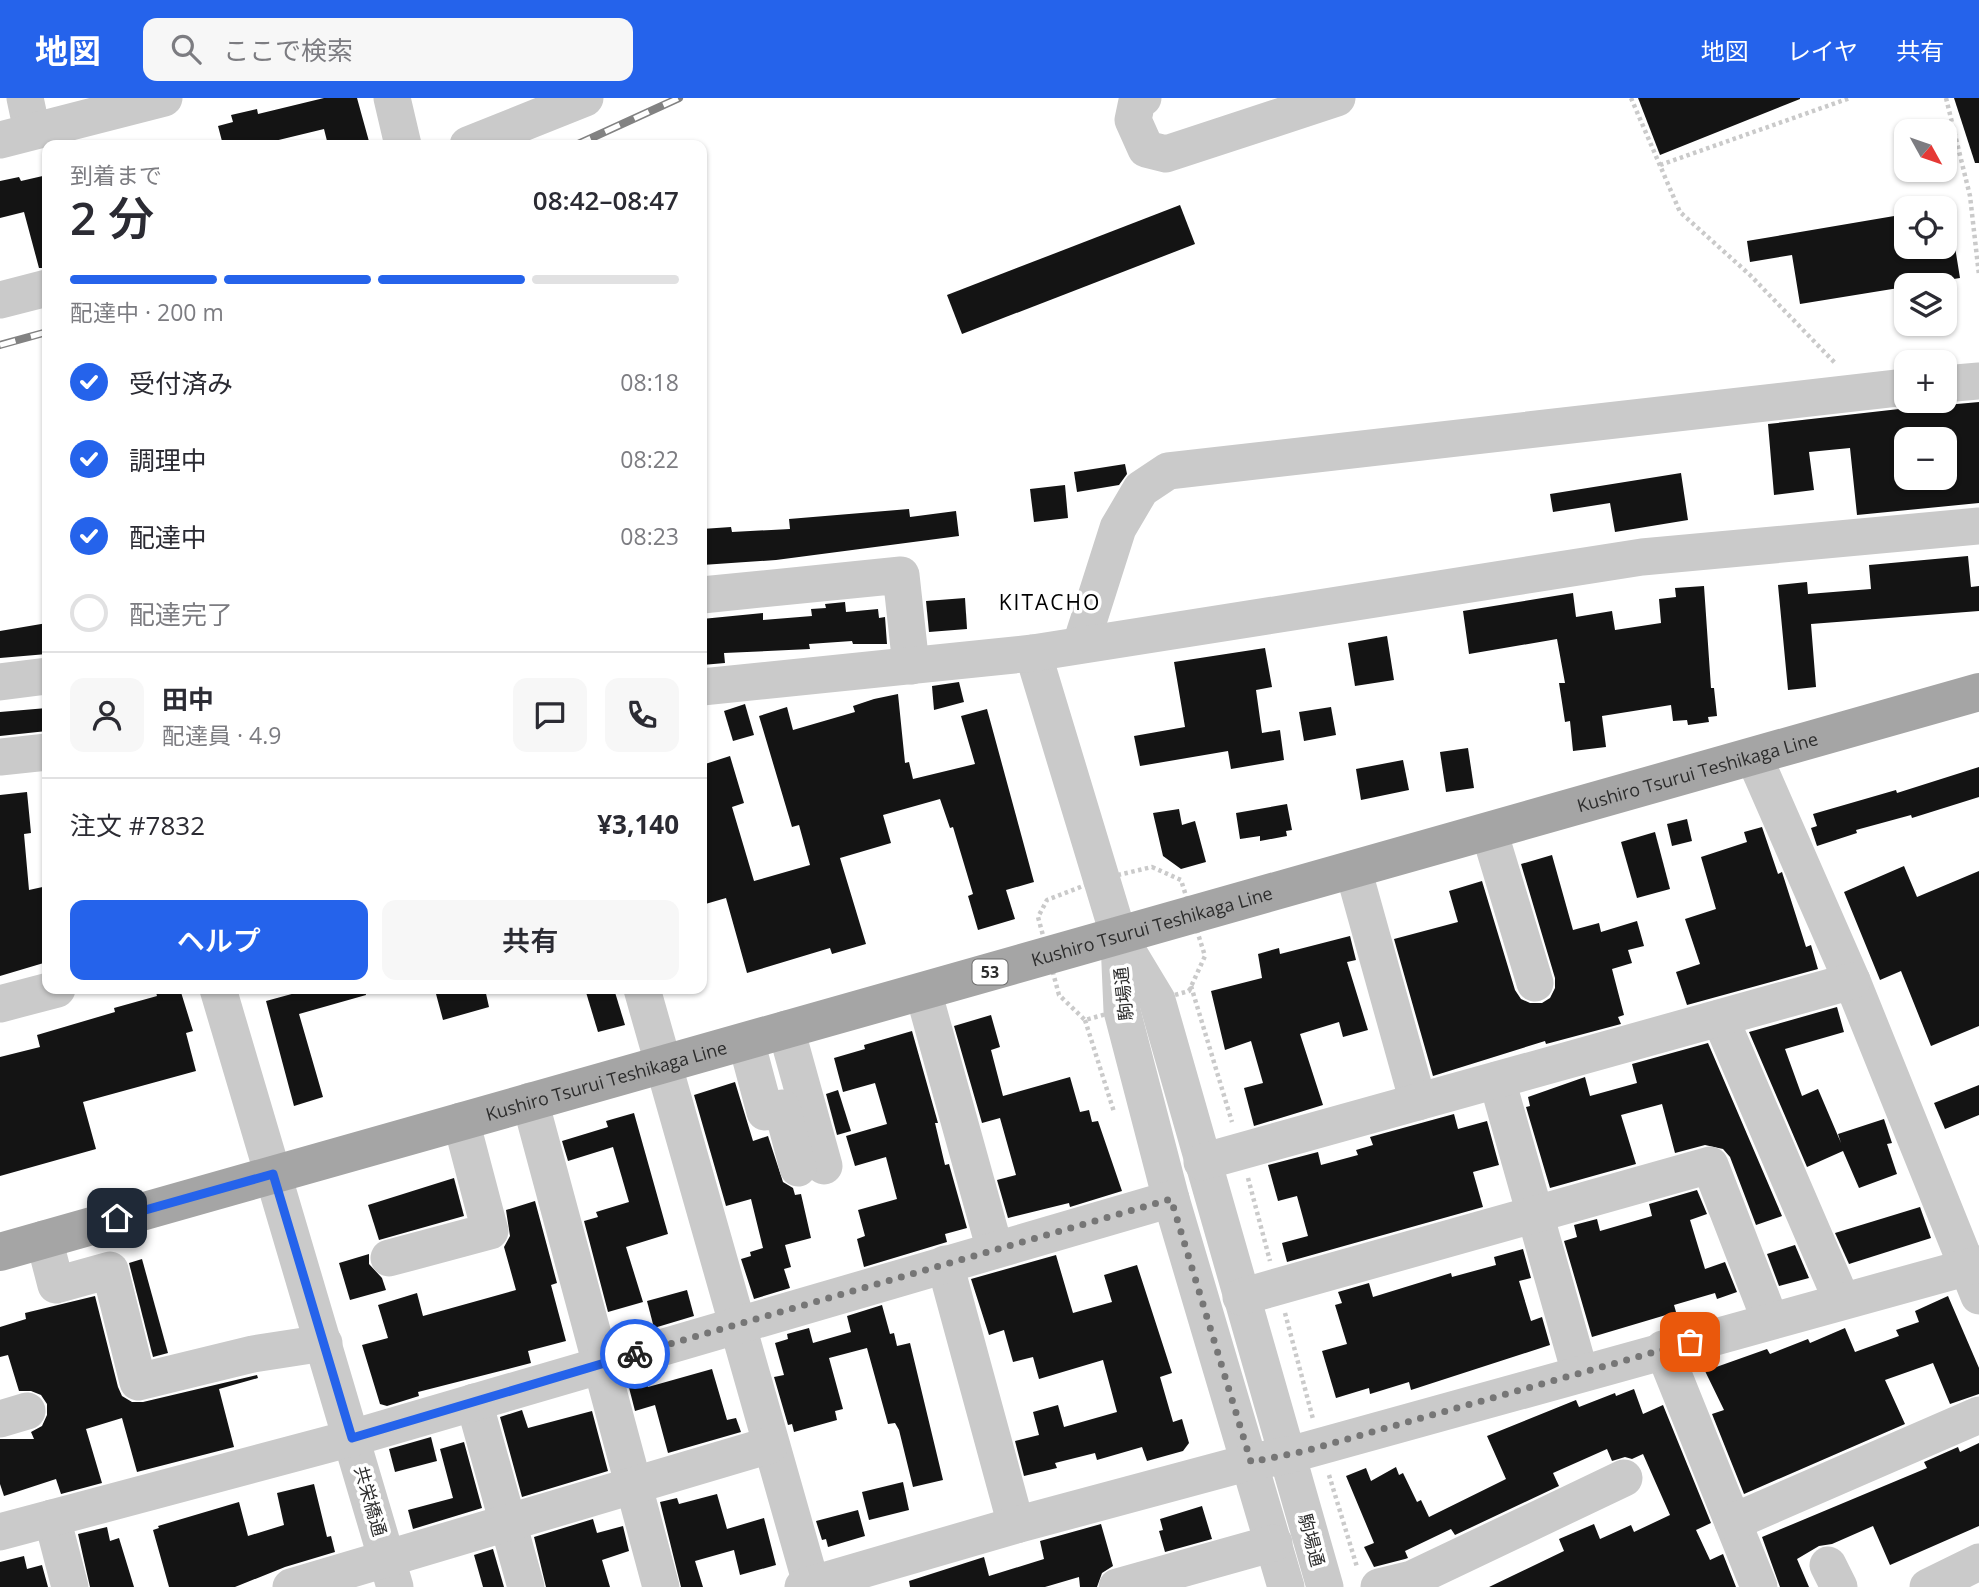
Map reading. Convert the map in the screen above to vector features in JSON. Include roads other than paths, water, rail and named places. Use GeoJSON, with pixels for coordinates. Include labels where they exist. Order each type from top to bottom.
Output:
{"type":"FeatureCollection","features":[{"type":"Feature","properties":{"kind":"main road","name":"Kushiro Tsurui Teshikaga Line"},"geometry":{"type":"LineString","coordinates":[[0,1252],[1979,692]]}},
{"type":"Feature","properties":{"kind":"street"},"geometry":{"type":"LineString","coordinates":[[19,123],[164,98]]}},
{"type":"Feature","properties":{"kind":"street"},"geometry":{"type":"LineString","coordinates":[[392,98],[402,140]]}},
{"type":"Feature","properties":{"kind":"street"},"geometry":{"type":"LineString","coordinates":[[480,140],[584,98]]}},
{"type":"Feature","properties":{"kind":"street"},"geometry":{"type":"LineString","coordinates":[[1143,98],[1137,101],[1133,120],[1146,149],[1166,154],[1337,98]]}},
{"type":"Feature","properties":{"kind":"street"},"geometry":{"type":"LineString","coordinates":[[0,300],[42,289]]}},
{"type":"Feature","properties":{"kind":"street"},"geometry":{"type":"LineString","coordinates":[[1957,383],[1979,381]]}},
{"type":"Feature","properties":{"kind":"street"},"geometry":{"type":"LineString","coordinates":[[1081,645],[1118,528],[1141,489],[1167,471],[1894,388]]}},
{"type":"Feature","properties":{"kind":"street"},"geometry":{"type":"LineString","coordinates":[[707,686],[1033,653],[1642,557],[1979,527]]}},
{"type":"Feature","properties":{"kind":"street"},"geometry":{"type":"LineString","coordinates":[[707,594],[901,575],[911,666]]}},
{"type":"Feature","properties":{"kind":"street"},"geometry":{"type":"LineString","coordinates":[[1033,653],[1119,937]]}},
{"type":"Feature","properties":{"kind":"street"},"geometry":{"type":"LineString","coordinates":[[0,682],[42,677]]}},
{"type":"Feature","properties":{"kind":"street"},"geometry":{"type":"LineString","coordinates":[[0,757],[42,753]]}},
{"type":"Feature","properties":{"kind":"street"},"geometry":{"type":"LineString","coordinates":[[643,994],[809,1586],[1016,1525],[1251,1462],[1289,1455],[1842,1301],[1975,1276],[1852,981],[1754,757]]}},
{"type":"Feature","properties":{"kind":"street"},"geometry":{"type":"LineString","coordinates":[[1489,831],[1535,983]]}},
{"type":"Feature","properties":{"kind":"street"},"geometry":{"type":"LineString","coordinates":[[1353,869],[1418,1102]]}},
{"type":"Feature","properties":{"kind":"street","name":"駒場通"},"geometry":{"type":"LineString","coordinates":[[1119,937],[1157,1000],[1325,1587]]}},
{"type":"Feature","properties":{"kind":"street","name":"駒場通"},"geometry":{"type":"LineString","coordinates":[[1119,937],[1122,1011],[1171,1199],[1286,1587]]}},
{"type":"Feature","properties":{"kind":"street"},"geometry":{"type":"LineString","coordinates":[[1202,1161],[1852,981]]}},
{"type":"Feature","properties":{"kind":"street"},"geometry":{"type":"LineString","coordinates":[[923,991],[995,1250]]}},
{"type":"Feature","properties":{"kind":"street"},"geometry":{"type":"LineString","coordinates":[[0,1004],[42,993]]}},
{"type":"Feature","properties":{"kind":"street","name":"共栄橋通"},"geometry":{"type":"LineString","coordinates":[[219,994],[392,1574]]}},
{"type":"Feature","properties":{"kind":"street"},"geometry":{"type":"LineString","coordinates":[[1720,1018],[1842,1301]]}},
{"type":"Feature","properties":{"kind":"street"},"geometry":{"type":"LineString","coordinates":[[746,1041],[765,1112],[782,1108],[811,1167],[786,1029]]}},
{"type":"Feature","properties":{"kind":"street"},"geometry":{"type":"LineString","coordinates":[[1497,1080],[1580,1373]]}},
{"type":"Feature","properties":{"kind":"street"},"geometry":{"type":"LineString","coordinates":[[530,1101],[661,1587]]}},
{"type":"Feature","properties":{"kind":"street"},"geometry":{"type":"LineString","coordinates":[[389,1258],[490,1231],[461,1121]]}},
{"type":"Feature","properties":{"kind":"street"},"geometry":{"type":"LineString","coordinates":[[1241,1297],[1710,1165],[1770,1321]]}},
{"type":"Feature","properties":{"kind":"street"},"geometry":{"type":"LineString","coordinates":[[0,1532],[352,1438],[1171,1199]]}},
{"type":"Feature","properties":{"kind":"street"},"geometry":{"type":"LineString","coordinates":[[44,1239],[57,1285],[110,1270],[138,1382],[254,1354],[324,1343]]}},
{"type":"Feature","properties":{"kind":"street"},"geometry":{"type":"LineString","coordinates":[[945,1265],[1016,1525]]}},
{"type":"Feature","properties":{"kind":"street"},"geometry":{"type":"LineString","coordinates":[[1663,1349],[1759,1587]]}},
{"type":"Feature","properties":{"kind":"street"},"geometry":{"type":"LineString","coordinates":[[474,1402],[526,1587]]}},
{"type":"Feature","properties":{"kind":"street"},"geometry":{"type":"LineString","coordinates":[[1733,1522],[1979,1415]]}},
{"type":"Feature","properties":{"kind":"street"},"geometry":{"type":"LineString","coordinates":[[291,1587],[392,1574],[509,1524],[770,1445]]}},
{"type":"Feature","properties":{"kind":"street"},"geometry":{"type":"LineString","coordinates":[[1380,1587],[1412,1579],[1624,1478]]}},
{"type":"Feature","properties":{"kind":"street"},"geometry":{"type":"LineString","coordinates":[[52,1518],[70,1587]]}},
{"type":"Feature","properties":{"kind":"street"},"geometry":{"type":"LineString","coordinates":[[1117,1587],[1274,1543]]}},
{"type":"Feature","properties":{"kind":"street"},"geometry":{"type":"LineString","coordinates":[[1928,1587],[1979,1562]]}},
{"type":"Feature","properties":{"kind":"railway"},"geometry":{"type":"LineString","coordinates":[[587,140],[679,98]]}},
{"type":"Feature","properties":{"kind":"railway"},"geometry":{"type":"LineString","coordinates":[[0,345],[42,333]]}},
{"type":"Feature","properties":{"kind":"district","name":"KITACHO"},"geometry":{"type":"Point","coordinates":[1050,602]}}]}
